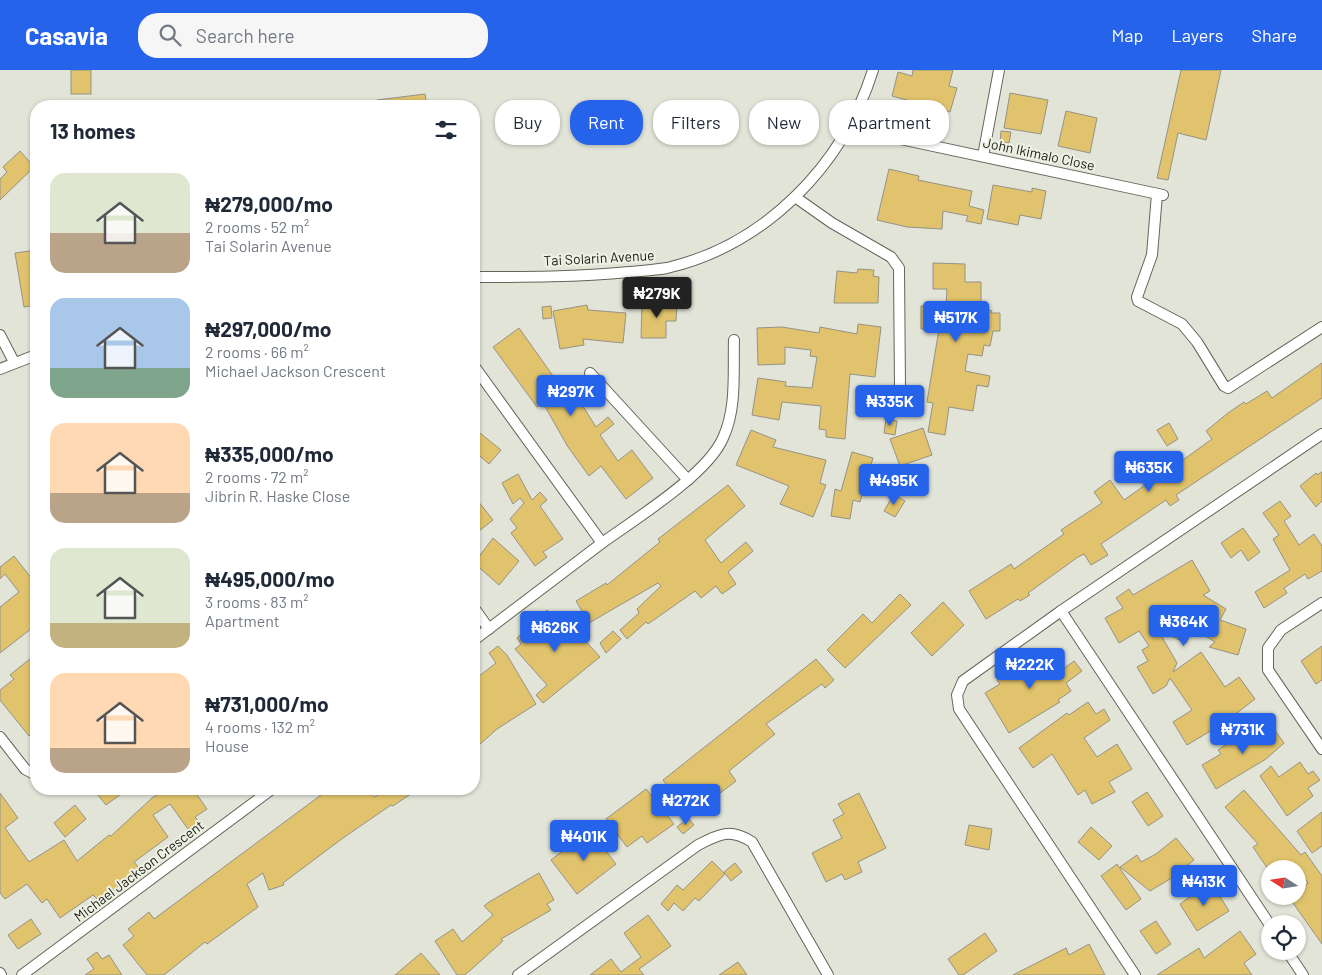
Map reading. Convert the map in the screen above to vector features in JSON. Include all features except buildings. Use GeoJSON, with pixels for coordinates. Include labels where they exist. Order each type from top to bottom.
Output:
{"type":"FeatureCollection","features":[{"type":"Feature","properties":{"kind":"street","name":"Tai Solarin Avenue"},"geometry":{"type":"LineString","coordinates":[[861,100],[873,70]]}},
{"type":"Feature","properties":{"kind":"street"},"geometry":{"type":"LineString","coordinates":[[983,156],[999,70]]}},
{"type":"Feature","properties":{"kind":"street","name":"Tai Solarin Avenue"},"geometry":{"type":"LineString","coordinates":[[480,277],[604,274],[665,268],[708,256],[744,238],[795,197],[818,172],[837,145]]}},
{"type":"Feature","properties":{"kind":"street","name":"John Ikimalo Close"},"geometry":{"type":"LineString","coordinates":[[930,145],[1160,194],[1152,255],[1136,297],[1138,301],[1182,324],[1197,342],[1224,386],[1228,388],[1322,327]]}},
{"type":"Feature","properties":{"kind":"street"},"geometry":{"type":"LineString","coordinates":[[795,197],[832,223],[891,257],[899,268],[900,390],[898,395],[872,395]]}},
{"type":"Feature","properties":{"kind":"street"},"geometry":{"type":"LineString","coordinates":[[0,335],[14,362]]}},
{"type":"Feature","properties":{"kind":"street"},"geometry":{"type":"LineString","coordinates":[[480,636],[707,464],[723,438],[733,400],[734,340]]}},
{"type":"Feature","properties":{"kind":"street"},"geometry":{"type":"LineString","coordinates":[[0,369],[30,357]]}},
{"type":"Feature","properties":{"kind":"street"},"geometry":{"type":"LineString","coordinates":[[590,373],[688,480]]}},
{"type":"Feature","properties":{"kind":"street"},"geometry":{"type":"LineString","coordinates":[[480,374],[602,543]]}},
{"type":"Feature","properties":{"kind":"street"},"geometry":{"type":"LineString","coordinates":[[1135,975],[959,709],[957,695],[963,681],[1061,611],[1322,434]]}},
{"type":"Feature","properties":{"kind":"street"},"geometry":{"type":"LineString","coordinates":[[1322,602],[1281,630],[1268,648],[1268,670],[1322,749]]}},
{"type":"Feature","properties":{"kind":"street"},"geometry":{"type":"LineString","coordinates":[[1061,611],[1263,915]]}},
{"type":"Feature","properties":{"kind":"street"},"geometry":{"type":"LineString","coordinates":[[480,616],[489,629]]}},
{"type":"Feature","properties":{"kind":"street"},"geometry":{"type":"LineString","coordinates":[[0,737],[25,769],[30,772]]}},
{"type":"Feature","properties":{"kind":"street","name":"Michael Jackson Crescent"},"geometry":{"type":"LineString","coordinates":[[22,975],[264,795]]}},
{"type":"Feature","properties":{"kind":"street"},"geometry":{"type":"LineString","coordinates":[[518,975],[698,845],[715,836],[729,832],[743,836],[752,842],[828,975]]}},
{"type":"Feature","properties":{"kind":"street"},"geometry":{"type":"LineString","coordinates":[[1294,960],[1303,975]]}}]}
